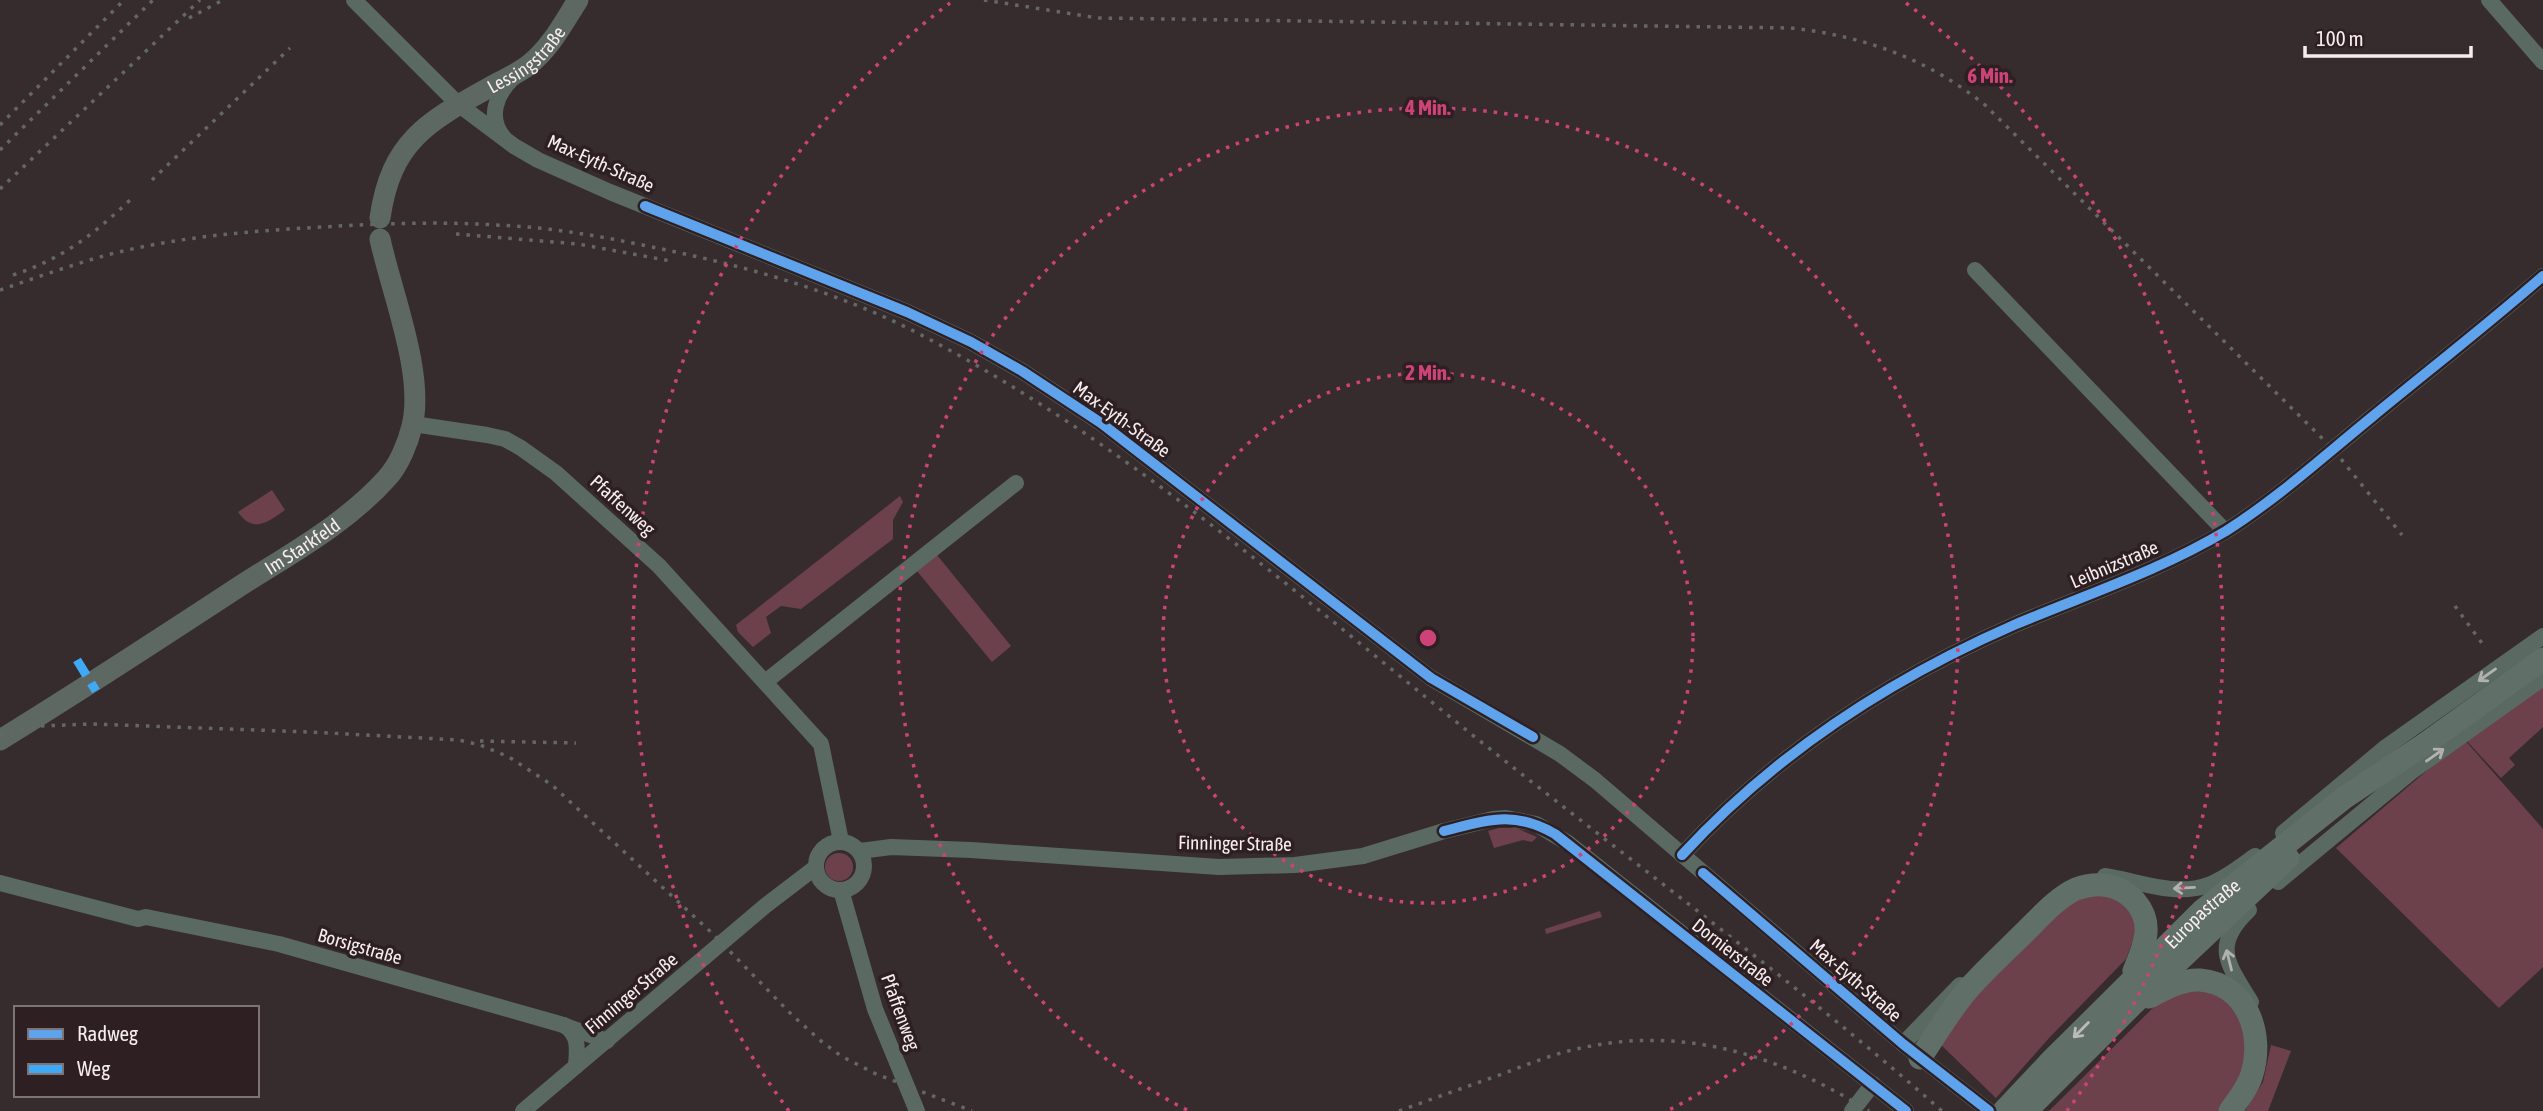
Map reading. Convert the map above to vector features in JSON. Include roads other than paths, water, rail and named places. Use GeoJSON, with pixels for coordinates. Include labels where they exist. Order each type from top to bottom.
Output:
{"type":"FeatureCollection","features":[{"type":"Feature","properties":{"kind":"highway","name":"Europastraße"},"geometry":{"type":"LineString","coordinates":[[2019,1107],[2129,981],[2203,910],[2344,798],[2425,744],[2543,659]]}},
{"type":"Feature","properties":{"kind":"highway","name":"Europastraße"},"geometry":{"type":"LineString","coordinates":[[2019,1107],[2131,1006],[2298,848],[2425,744]]}},
{"type":"Feature","properties":{"kind":"highway"},"geometry":{"type":"LineString","coordinates":[[2203,910],[2266,848]]}},
{"type":"Feature","properties":{"kind":"highway"},"geometry":{"type":"LineString","coordinates":[[2204,937],[2284,876]]}},
{"type":"Feature","properties":{"kind":"highway"},"geometry":{"type":"LineString","coordinates":[[1912,1051],[2036,920],[2074,890],[2102,884],[2120,888],[2140,907],[2146,918],[2147,932],[2145,944],[2129,981]]}},
{"type":"Feature","properties":{"kind":"highway"},"geometry":{"type":"LineString","coordinates":[[2131,1006],[2169,987],[2200,980],[2217,984],[2231,992],[2244,1005],[2256,1030],[2256,1059],[2252,1077],[2230,1111]]}},
{"type":"Feature","properties":{"kind":"main road","name":"Lessingstraße"},"geometry":{"type":"LineString","coordinates":[[458,104],[526,68],[548,46],[578,0]]}},
{"type":"Feature","properties":{"kind":"main road","name":"Im Starkfeld"},"geometry":{"type":"LineString","coordinates":[[0,740],[340,520],[389,476],[405,447],[413,424],[414,382],[380,229],[388,181],[401,155],[427,125],[458,104]]}},
{"type":"Feature","properties":{"kind":"street","name":"Max-Eyth-Straße"},"geometry":{"type":"LineString","coordinates":[[354,0],[458,104],[514,146],[597,187],[907,312],[971,342],[1022,371],[1101,423],[1431,678],[1560,754],[1595,780],[1912,1051],[1989,1111]]}},
{"type":"Feature","properties":{"kind":"street"},"geometry":{"type":"LineString","coordinates":[[2489,0],[2543,62]]}},
{"type":"Feature","properties":{"kind":"street"},"geometry":{"type":"LineString","coordinates":[[514,146],[499,131],[495,113],[503,89],[526,68]]}},
{"type":"Feature","properties":{"kind":"street"},"geometry":{"type":"LineString","coordinates":[[1975,270],[2225,531]]}},
{"type":"Feature","properties":{"kind":"street","name":"Leibnizstraße"},"geometry":{"type":"LineString","coordinates":[[1682,855],[1716,819],[1775,765],[1839,720],[1914,673],[2013,626],[2135,576],[2225,531],[2307,471],[2543,276]]}},
{"type":"Feature","properties":{"kind":"street","name":"Pfaffenweg"},"geometry":{"type":"LineString","coordinates":[[413,424],[505,439],[539,460],[660,566],[821,744],[831,789],[829,806],[836,842]]}},
{"type":"Feature","properties":{"kind":"street"},"geometry":{"type":"LineString","coordinates":[[765,682],[1016,483]]}},
{"type":"Feature","properties":{"kind":"street"},"geometry":{"type":"LineString","coordinates":[[1912,1051],[2031,914],[2071,883],[2102,876],[2169,889],[2209,885],[2266,848],[2386,747],[2543,636]]}},
{"type":"Feature","properties":{"kind":"street"},"geometry":{"type":"LineString","coordinates":[[2239,1111],[2259,1080],[2264,1060],[2263,1028],[2230,968],[2226,956],[2226,942],[2230,930],[2238,919],[2284,876],[2411,772],[2543,678]]}},
{"type":"Feature","properties":{"kind":"street","name":"Finninger Straße"},"geometry":{"type":"LineString","coordinates":[[862,857],[891,847],[985,850],[1219,867],[1295,865],[1363,856],[1493,818],[1516,818],[1536,824]]}},
{"type":"Feature","properties":{"kind":"street","name":"Dornierstraße"},"geometry":{"type":"LineString","coordinates":[[1536,824],[1568,843],[1906,1111]]}},
{"type":"Feature","properties":{"kind":"street"},"geometry":{"type":"LineString","coordinates":[[816,870],[825,885],[844,890],[860,881],[862,857],[849,843],[836,842]]}},
{"type":"Feature","properties":{"kind":"street","name":"Finninger Straße"},"geometry":{"type":"LineString","coordinates":[[523,1111],[765,906],[816,870],[820,852],[836,842]]}},
{"type":"Feature","properties":{"kind":"street","name":"Borsigstraße"},"geometry":{"type":"LineString","coordinates":[[0,875],[146,917],[279,944],[560,1024],[607,1041]]}},
{"type":"Feature","properties":{"kind":"street","name":"Borsigstraße"},"geometry":{"type":"LineString","coordinates":[[0,883],[138,919],[146,917]]}},
{"type":"Feature","properties":{"kind":"street","name":"Pfaffenweg"},"geometry":{"type":"LineString","coordinates":[[844,890],[853,904],[853,926],[875,1009],[917,1111]]}},
{"type":"Feature","properties":{"kind":"street"},"geometry":{"type":"LineString","coordinates":[[560,1024],[576,1036],[576,1066]]}},
{"type":"Feature","properties":{"kind":"street"},"geometry":{"type":"LineString","coordinates":[[1852,1111],[1873,1084]]}},
{"type":"Feature","properties":{"kind":"railway"},"geometry":{"type":"LineString","coordinates":[[0,125],[124,0]]}},
{"type":"Feature","properties":{"kind":"railway"},"geometry":{"type":"LineString","coordinates":[[0,150],[153,0]]}},
{"type":"Feature","properties":{"kind":"railway"},"geometry":{"type":"LineString","coordinates":[[0,189],[200,0]]}},
{"type":"Feature","properties":{"kind":"railway"},"geometry":{"type":"LineString","coordinates":[[189,18],[223,0]]}},
{"type":"Feature","properties":{"kind":"railway"},"geometry":{"type":"LineString","coordinates":[[984,0],[1098,18],[1791,28],[1844,37],[1894,52],[1941,75],[1985,105],[2333,449],[2402,535]]}},
{"type":"Feature","properties":{"kind":"railway"},"geometry":{"type":"LineString","coordinates":[[152,180],[290,48]]}},
{"type":"Feature","properties":{"kind":"railway"},"geometry":{"type":"LineString","coordinates":[[13,275],[31,269],[76,245],[130,200]]}},
{"type":"Feature","properties":{"kind":"railway"},"geometry":{"type":"LineString","coordinates":[[0,290],[107,255],[181,240],[306,228],[449,223],[574,233],[687,254],[792,282],[861,307],[927,338],[1000,379],[1071,424],[1208,522],[1529,780],[1768,966],[1942,1111]]}},
{"type":"Feature","properties":{"kind":"railway"},"geometry":{"type":"LineString","coordinates":[[456,234],[578,244],[671,261]]}},
{"type":"Feature","properties":{"kind":"railway"},"geometry":{"type":"LineString","coordinates":[[2455,606],[2484,646]]}},
{"type":"Feature","properties":{"kind":"railway"},"geometry":{"type":"LineString","coordinates":[[0,735],[40,726],[92,724],[459,740],[480,745],[509,757],[552,785],[713,934],[792,1015],[841,1056],[876,1074],[972,1111]]}},
{"type":"Feature","properties":{"kind":"railway"},"geometry":{"type":"LineString","coordinates":[[480,741],[576,743]]}},
{"type":"Feature","properties":{"kind":"railway"},"geometry":{"type":"LineString","coordinates":[[1399,1111],[1565,1052],[1624,1042],[1661,1041],[1697,1044],[1768,1061],[1803,1075],[1869,1111]]}}]}
